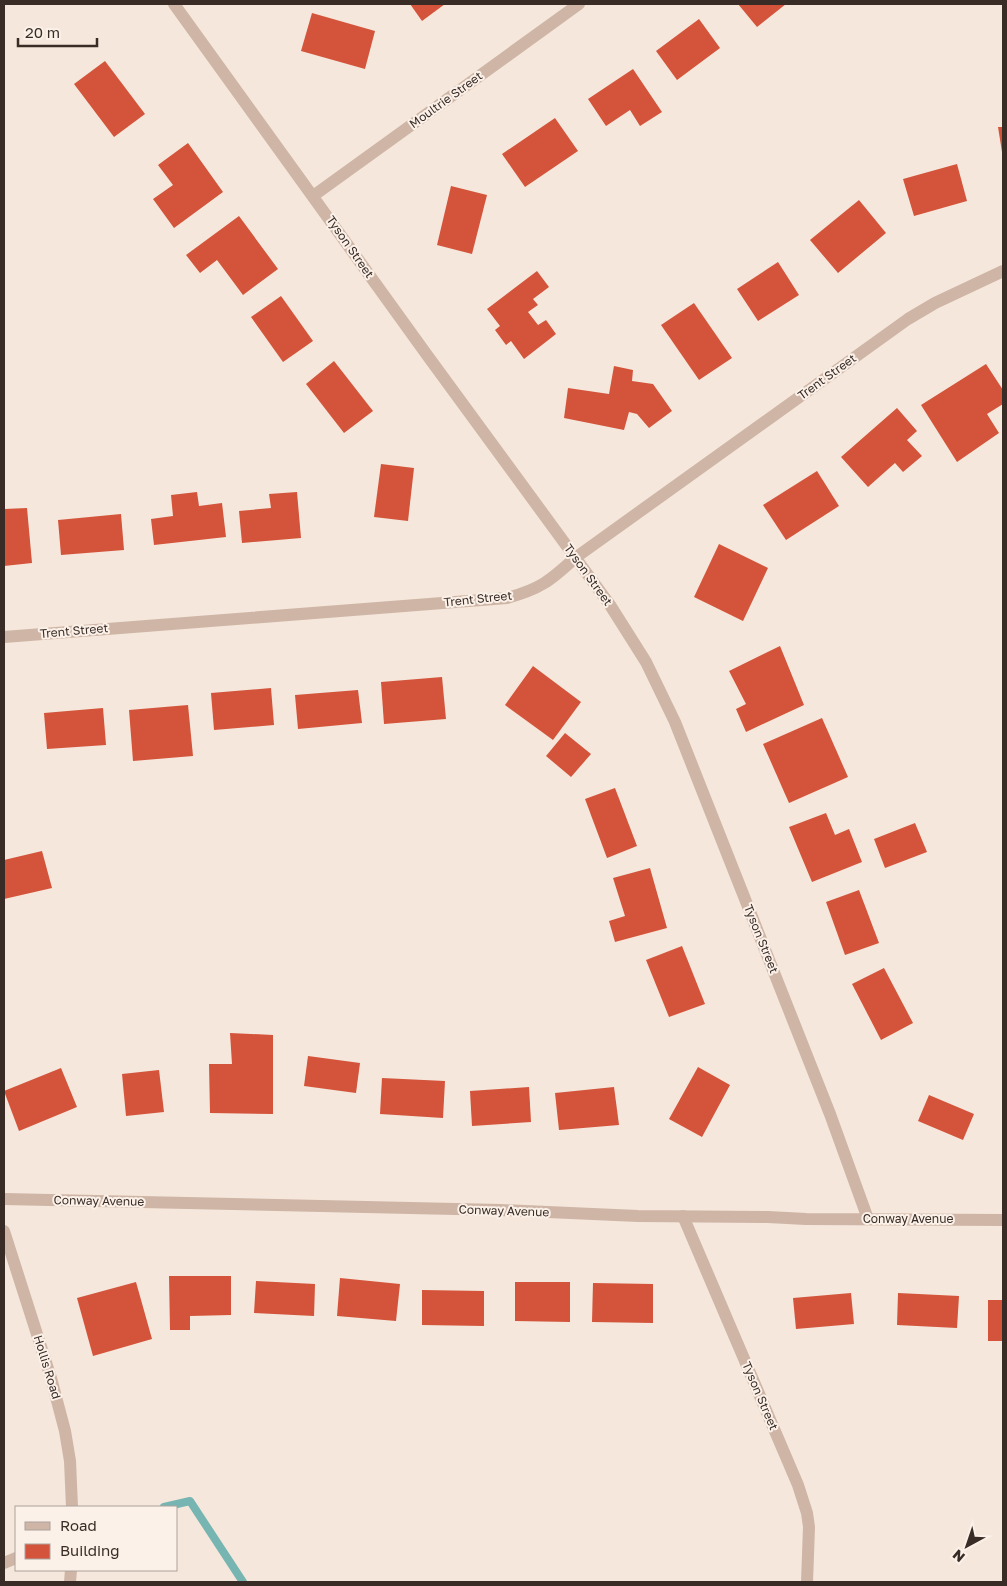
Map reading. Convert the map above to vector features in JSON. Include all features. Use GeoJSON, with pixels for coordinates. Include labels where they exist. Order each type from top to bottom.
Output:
{"type":"FeatureCollection","features":[{"type":"Feature","properties":{"kind":"street","name":"Tyson Street"},"geometry":{"type":"LineString","coordinates":[[174,4],[426,355],[610,605],[646,662],[675,722],[830,1114],[868,1219]]}},
{"type":"Feature","properties":{"kind":"street","name":"Moultrie Street"},"geometry":{"type":"LineString","coordinates":[[313,196],[579,4]]}},
{"type":"Feature","properties":{"kind":"street","name":"Trent Street"},"geometry":{"type":"LineString","coordinates":[[4,637],[506,598],[532,591],[555,577],[575,558],[908,319],[935,303],[1003,271]]}},
{"type":"Feature","properties":{"kind":"street","name":"Conway Avenue"},"geometry":{"type":"LineString","coordinates":[[4,1199],[638,1216],[1003,1220]]}},
{"type":"Feature","properties":{"kind":"street","name":"Tyson Street"},"geometry":{"type":"LineString","coordinates":[[684,1216],[798,1485],[807,1513],[809,1527],[807,1582]]}},
{"type":"Feature","properties":{"kind":"street","name":"Hollis Road"},"geometry":{"type":"LineString","coordinates":[[4,1231],[51,1378],[65,1431],[70,1461],[72,1506]]}},
{"type":"Feature","properties":{"kind":"building"},"geometry":{"type":"Polygon","coordinates":[[[410,4],[445,4],[422,21],[410,4]]]}},
{"type":"Feature","properties":{"kind":"building"},"geometry":{"type":"Polygon","coordinates":[[[738,4],[786,4],[757,27],[738,4]]]}},
{"type":"Feature","properties":{"kind":"building"},"geometry":{"type":"Polygon","coordinates":[[[312,13],[375,31],[365,69],[301,51],[312,13]]]}},
{"type":"Feature","properties":{"kind":"building"},"geometry":{"type":"Polygon","coordinates":[[[699,19],[720,48],[677,80],[656,51],[699,19]]]}},
{"type":"Feature","properties":{"kind":"building"},"geometry":{"type":"Polygon","coordinates":[[[105,61],[145,114],[114,137],[74,84],[105,61]]]}},
{"type":"Feature","properties":{"kind":"building"},"geometry":{"type":"Polygon","coordinates":[[[633,69],[662,112],[640,126],[630,110],[606,126],[588,99],[633,69]]]}},
{"type":"Feature","properties":{"kind":"building"},"geometry":{"type":"Polygon","coordinates":[[[555,118],[578,151],[525,187],[502,154],[555,118]]]}},
{"type":"Feature","properties":{"kind":"building"},"geometry":{"type":"Polygon","coordinates":[[[998,127],[1003,127],[1003,152],[1002,152],[998,127]]]}},
{"type":"Feature","properties":{"kind":"building"},"geometry":{"type":"Polygon","coordinates":[[[188,143],[223,192],[174,228],[153,199],[173,185],[158,165],[188,143]]]}},
{"type":"Feature","properties":{"kind":"building"},"geometry":{"type":"Polygon","coordinates":[[[957,164],[967,201],[914,216],[903,179],[957,164]]]}},
{"type":"Feature","properties":{"kind":"building"},"geometry":{"type":"Polygon","coordinates":[[[451,186],[487,195],[472,254],[437,245],[451,186]]]}},
{"type":"Feature","properties":{"kind":"building"},"geometry":{"type":"Polygon","coordinates":[[[859,200],[886,233],[838,273],[810,240],[859,200]]]}},
{"type":"Feature","properties":{"kind":"building"},"geometry":{"type":"Polygon","coordinates":[[[239,216],[278,269],[243,295],[217,260],[200,273],[186,255],[239,216]]]}},
{"type":"Feature","properties":{"kind":"building"},"geometry":{"type":"Polygon","coordinates":[[[778,262],[799,295],[758,321],[737,289],[778,262]]]}},
{"type":"Feature","properties":{"kind":"building"},"geometry":{"type":"Polygon","coordinates":[[[537,271],[549,287],[533,299],[538,305],[528,312],[538,325],[546,320],[556,334],[524,359],[511,341],[506,345],[495,330],[500,326],[487,309],[537,271]]]}},
{"type":"Feature","properties":{"kind":"building"},"geometry":{"type":"Polygon","coordinates":[[[281,296],[313,341],[283,362],[251,317],[281,296]]]}},
{"type":"Feature","properties":{"kind":"building"},"geometry":{"type":"Polygon","coordinates":[[[694,303],[732,358],[699,380],[661,325],[694,303]]]}},
{"type":"Feature","properties":{"kind":"building"},"geometry":{"type":"Polygon","coordinates":[[[334,361],[373,411],[344,433],[306,384],[334,361]]]}},
{"type":"Feature","properties":{"kind":"building"},"geometry":{"type":"Polygon","coordinates":[[[986,364],[1003,390],[1003,404],[987,414],[999,433],[957,462],[921,405],[986,364]]]}},
{"type":"Feature","properties":{"kind":"building"},"geometry":{"type":"Polygon","coordinates":[[[614,366],[633,370],[632,381],[653,384],[672,411],[649,428],[637,414],[629,412],[624,430],[564,418],[568,388],[609,394],[614,366]]]}},
{"type":"Feature","properties":{"kind":"building"},"geometry":{"type":"Polygon","coordinates":[[[897,408],[917,431],[907,440],[922,456],[903,472],[895,463],[868,487],[841,457],[897,408]]]}},
{"type":"Feature","properties":{"kind":"building"},"geometry":{"type":"Polygon","coordinates":[[[381,464],[414,468],[408,521],[374,517],[381,464]]]}},
{"type":"Feature","properties":{"kind":"building"},"geometry":{"type":"Polygon","coordinates":[[[817,471],[839,506],[786,540],[763,505],[817,471]]]}},
{"type":"Feature","properties":{"kind":"building"},"geometry":{"type":"Polygon","coordinates":[[[197,492],[199,506],[222,503],[226,537],[154,545],[151,519],[173,516],[171,495],[197,492]]]}},
{"type":"Feature","properties":{"kind":"building"},"geometry":{"type":"Polygon","coordinates":[[[297,492],[301,538],[242,543],[239,511],[271,508],[269,494],[297,492]]]}},
{"type":"Feature","properties":{"kind":"building"},"geometry":{"type":"Polygon","coordinates":[[[27,508],[32,563],[4,566],[4,509],[27,508]]]}},
{"type":"Feature","properties":{"kind":"building"},"geometry":{"type":"Polygon","coordinates":[[[121,514],[124,550],[61,555],[58,520],[121,514]]]}},
{"type":"Feature","properties":{"kind":"building"},"geometry":{"type":"Polygon","coordinates":[[[719,544],[768,568],[743,621],[694,597],[719,544]]]}},
{"type":"Feature","properties":{"kind":"building"},"geometry":{"type":"Polygon","coordinates":[[[780,646],[804,705],[746,732],[736,709],[746,704],[729,671],[780,646]]]}},
{"type":"Feature","properties":{"kind":"building"},"geometry":{"type":"Polygon","coordinates":[[[533,666],[581,702],[553,740],[505,705],[533,666]]]}},
{"type":"Feature","properties":{"kind":"building"},"geometry":{"type":"Polygon","coordinates":[[[442,677],[446,719],[384,724],[381,682],[442,677]]]}},
{"type":"Feature","properties":{"kind":"building"},"geometry":{"type":"Polygon","coordinates":[[[271,688],[274,725],[214,730],[211,693],[271,688]]]}},
{"type":"Feature","properties":{"kind":"building"},"geometry":{"type":"Polygon","coordinates":[[[358,690],[362,723],[298,729],[295,695],[358,690]]]}},
{"type":"Feature","properties":{"kind":"building"},"geometry":{"type":"Polygon","coordinates":[[[188,705],[193,756],[133,761],[129,710],[188,705]]]}},
{"type":"Feature","properties":{"kind":"building"},"geometry":{"type":"Polygon","coordinates":[[[103,708],[106,745],[47,749],[44,713],[103,708]]]}},
{"type":"Feature","properties":{"kind":"building"},"geometry":{"type":"Polygon","coordinates":[[[822,718],[848,777],[789,803],[763,744],[822,718]]]}},
{"type":"Feature","properties":{"kind":"building"},"geometry":{"type":"Polygon","coordinates":[[[565,733],[591,754],[571,777],[546,756],[565,733]]]}},
{"type":"Feature","properties":{"kind":"building"},"geometry":{"type":"Polygon","coordinates":[[[615,788],[637,846],[607,858],[585,799],[615,788]]]}},
{"type":"Feature","properties":{"kind":"building"},"geometry":{"type":"Polygon","coordinates":[[[826,813],[835,835],[849,829],[862,862],[812,882],[789,827],[826,813]]]}},
{"type":"Feature","properties":{"kind":"building"},"geometry":{"type":"Polygon","coordinates":[[[915,823],[927,852],[885,868],[874,839],[915,823]]]}},
{"type":"Feature","properties":{"kind":"building"},"geometry":{"type":"Polygon","coordinates":[[[42,851],[52,888],[4,899],[4,860],[42,851]]]}},
{"type":"Feature","properties":{"kind":"building"},"geometry":{"type":"Polygon","coordinates":[[[650,868],[667,928],[615,942],[609,921],[625,916],[613,878],[650,868]]]}},
{"type":"Feature","properties":{"kind":"building"},"geometry":{"type":"Polygon","coordinates":[[[859,890],[879,943],[845,955],[826,902],[859,890]]]}},
{"type":"Feature","properties":{"kind":"building"},"geometry":{"type":"Polygon","coordinates":[[[682,946],[705,1004],[669,1017],[646,960],[682,946]]]}},
{"type":"Feature","properties":{"kind":"building"},"geometry":{"type":"Polygon","coordinates":[[[884,968],[913,1023],[881,1040],[852,984],[884,968]]]}},
{"type":"Feature","properties":{"kind":"building"},"geometry":{"type":"Polygon","coordinates":[[[230,1033],[273,1035],[273,1114],[210,1113],[209,1064],[232,1064],[230,1033]]]}},
{"type":"Feature","properties":{"kind":"building"},"geometry":{"type":"Polygon","coordinates":[[[308,1056],[360,1063],[356,1093],[304,1086],[308,1056]]]}},
{"type":"Feature","properties":{"kind":"building"},"geometry":{"type":"Polygon","coordinates":[[[698,1067],[730,1085],[702,1137],[669,1119],[698,1067]]]}},
{"type":"Feature","properties":{"kind":"building"},"geometry":{"type":"Polygon","coordinates":[[[61,1068],[77,1107],[19,1131],[4,1091],[61,1068]]]}},
{"type":"Feature","properties":{"kind":"building"},"geometry":{"type":"Polygon","coordinates":[[[159,1070],[164,1112],[126,1116],[122,1074],[159,1070]]]}},
{"type":"Feature","properties":{"kind":"building"},"geometry":{"type":"Polygon","coordinates":[[[382,1078],[445,1081],[443,1118],[380,1114],[382,1078]]]}},
{"type":"Feature","properties":{"kind":"building"},"geometry":{"type":"Polygon","coordinates":[[[529,1087],[531,1122],[472,1126],[470,1091],[529,1087]]]}},
{"type":"Feature","properties":{"kind":"building"},"geometry":{"type":"Polygon","coordinates":[[[614,1087],[619,1125],[559,1130],[555,1093],[614,1087]]]}},
{"type":"Feature","properties":{"kind":"building"},"geometry":{"type":"Polygon","coordinates":[[[929,1095],[974,1114],[963,1140],[918,1121],[929,1095]]]}},
{"type":"Feature","properties":{"kind":"building"},"geometry":{"type":"Polygon","coordinates":[[[169,1276],[231,1276],[231,1315],[190,1316],[190,1330],[170,1330],[169,1276]]]}},
{"type":"Feature","properties":{"kind":"building"},"geometry":{"type":"Polygon","coordinates":[[[340,1278],[400,1284],[396,1321],[337,1316],[340,1278]]]}},
{"type":"Feature","properties":{"kind":"building"},"geometry":{"type":"Polygon","coordinates":[[[256,1281],[315,1284],[314,1316],[254,1313],[256,1281]]]}},
{"type":"Feature","properties":{"kind":"building"},"geometry":{"type":"Polygon","coordinates":[[[136,1282],[152,1339],[93,1356],[77,1298],[136,1282]]]}},
{"type":"Feature","properties":{"kind":"building"},"geometry":{"type":"Polygon","coordinates":[[[515,1282],[570,1282],[570,1322],[515,1321],[515,1282]]]}},
{"type":"Feature","properties":{"kind":"building"},"geometry":{"type":"Polygon","coordinates":[[[593,1283],[653,1284],[653,1323],[592,1322],[593,1283]]]}},
{"type":"Feature","properties":{"kind":"building"},"geometry":{"type":"Polygon","coordinates":[[[422,1290],[484,1291],[484,1326],[422,1325],[422,1290]]]}},
{"type":"Feature","properties":{"kind":"building"},"geometry":{"type":"Polygon","coordinates":[[[851,1293],[854,1324],[796,1329],[793,1298],[851,1293]]]}},
{"type":"Feature","properties":{"kind":"building"},"geometry":{"type":"Polygon","coordinates":[[[898,1293],[959,1296],[957,1328],[897,1325],[898,1293]]]}},
{"type":"Feature","properties":{"kind":"building"},"geometry":{"type":"Polygon","coordinates":[[[988,1300],[1003,1300],[1003,1341],[988,1341],[988,1300]]]}},
{"type":"Feature","properties":{"kind":"waterway"},"geometry":{"type":"LineString","coordinates":[[168,1506],[190,1501],[243,1582]]}}]}
